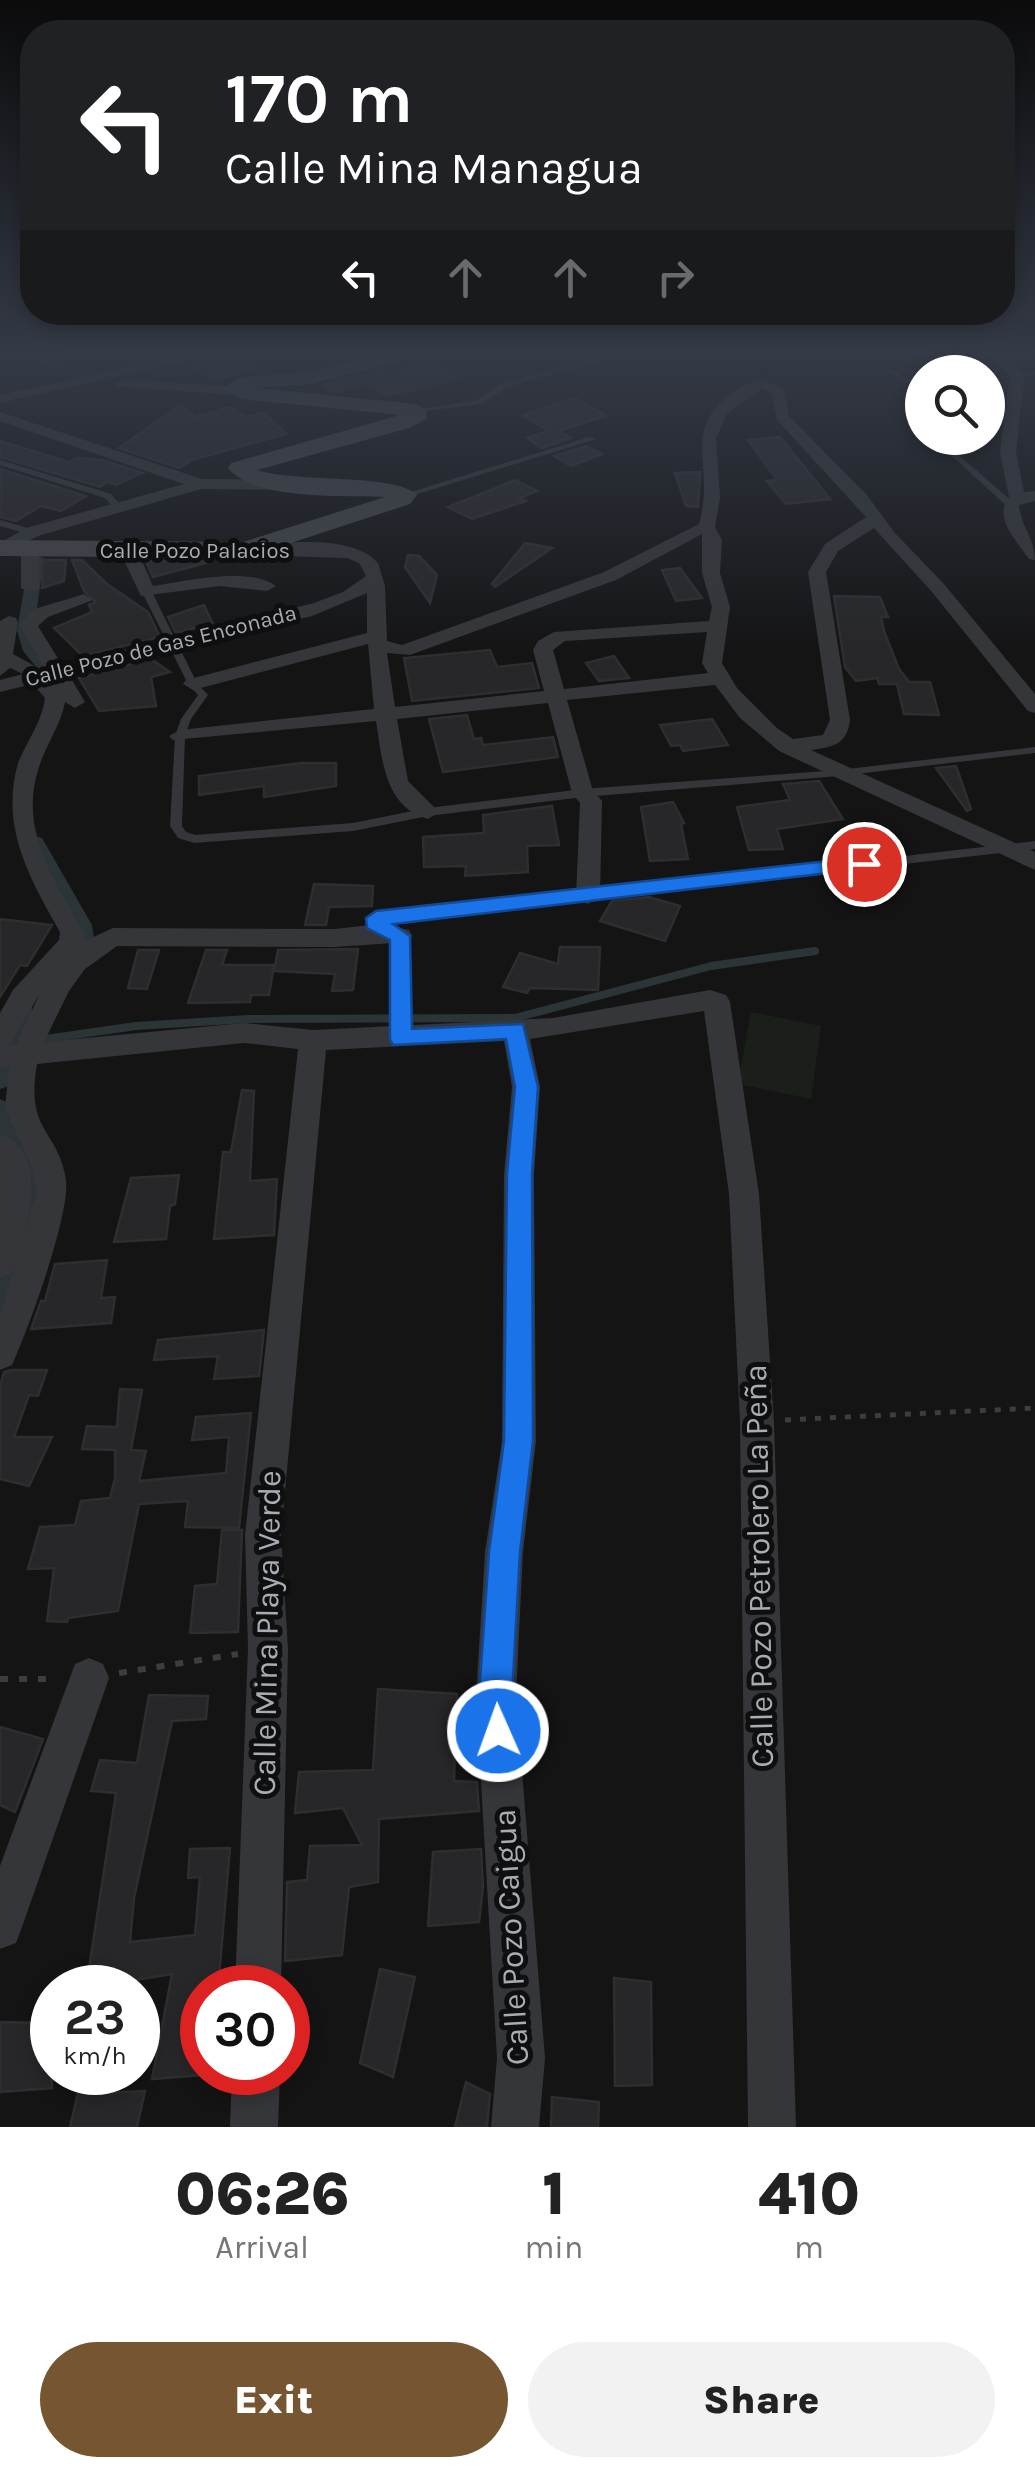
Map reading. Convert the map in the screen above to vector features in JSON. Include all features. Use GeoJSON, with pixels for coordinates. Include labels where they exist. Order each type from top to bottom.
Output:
{"type":"FeatureCollection","features":[{"type":"Feature","properties":{"kind":"street"},"geometry":{"type":"LineString","coordinates":[[107,454],[201,484],[392,490],[406,495]]}},
{"type":"Feature","properties":{"kind":"street"},"geometry":{"type":"LineString","coordinates":[[288,454],[239,468],[246,475],[302,486]]}},
{"type":"Feature","properties":{"kind":"street"},"geometry":{"type":"LineString","coordinates":[[193,684],[377,641],[403,651],[610,576],[707,527],[712,515],[707,454]]}},
{"type":"Feature","properties":{"kind":"street"},"geometry":{"type":"LineString","coordinates":[[820,454],[1035,707]]}},
{"type":"Feature","properties":{"kind":"street"},"geometry":{"type":"LineString","coordinates":[[1009,454],[1021,500],[1012,522],[1035,555]]}},
{"type":"Feature","properties":{"kind":"street"},"geometry":{"type":"LineString","coordinates":[[30,588],[11,542],[201,484]]}},
{"type":"Feature","properties":{"kind":"street"},"geometry":{"type":"LineString","coordinates":[[245,550],[406,495]]}},
{"type":"Feature","properties":{"kind":"street"},"geometry":{"type":"LineString","coordinates":[[787,746],[829,741],[838,734],[840,720],[817,572],[831,548],[877,518]]}},
{"type":"Feature","properties":{"kind":"street"},"geometry":{"type":"LineString","coordinates":[[707,527],[713,540],[711,573],[722,607],[712,662],[745,714],[787,746],[839,773],[902,798],[1035,862]]}},
{"type":"Feature","properties":{"kind":"street","name":"Calle Pozo Palacios"},"geometry":{"type":"LineString","coordinates":[[11,542],[129,552],[352,552],[369,562],[374,578]]}},
{"type":"Feature","properties":{"kind":"street"},"geometry":{"type":"LineString","coordinates":[[129,552],[148,592],[220,581],[268,586]]}},
{"type":"Feature","properties":{"kind":"street"},"geometry":{"type":"LineString","coordinates":[[374,578],[377,663],[397,783],[428,812]]}},
{"type":"Feature","properties":{"kind":"street","name":"Calle Pozo de Gas Enconada"},"geometry":{"type":"LineString","coordinates":[[0,686],[174,647],[344,598],[374,578]]}},
{"type":"Feature","properties":{"kind":"street"},"geometry":{"type":"LineString","coordinates":[[75,702],[46,674],[1,663],[4,624],[84,600]]}},
{"type":"Feature","properties":{"kind":"street"},"geometry":{"type":"LineString","coordinates":[[0,1038],[16,1006],[72,943],[72,932],[30,854],[17,814],[19,795],[55,704],[28,631],[32,618]]}},
{"type":"Feature","properties":{"kind":"street"},"geometry":{"type":"LineString","coordinates":[[588,896],[591,801],[583,793],[544,650],[552,640],[718,626]]}},
{"type":"Feature","properties":{"kind":"street"},"geometry":{"type":"LineString","coordinates":[[180,736],[720,678]]}},
{"type":"Feature","properties":{"kind":"street"},"geometry":{"type":"LineString","coordinates":[[0,855],[30,854]]}},
{"type":"Feature","properties":{"kind":"street"},"geometry":{"type":"LineString","coordinates":[[0,1354],[23,1295],[51,1194],[40,1147],[19,1109],[13,1056],[45,1004],[89,949],[113,937],[334,938],[380,933],[400,936]]}},
{"type":"Feature","properties":{"kind":"street","name":"Calle Pozo Petrolero La Peña"},"geometry":{"type":"LineString","coordinates":[[515,1030],[553,1028],[710,1000],[720,1006],[720,1043],[744,1194],[758,1422],[772,2127]]}},
{"type":"Feature","properties":{"kind":"street"},"geometry":{"type":"LineString","coordinates":[[13,1056],[244,1033],[313,1040],[401,1039],[515,1030]]}},
{"type":"Feature","properties":{"kind":"street","name":"Calle Pozo Caigua"},"geometry":{"type":"LineString","coordinates":[[515,1030],[526,1087],[520,1174],[519,1441],[504,1552],[496,1696],[521,2058],[515,2127]]}},
{"type":"Feature","properties":{"kind":"street","name":"Calle Mina Playa Verde"},"geometry":{"type":"LineString","coordinates":[[259,1965],[268,1649],[263,1535],[313,1040]]}},
{"type":"Feature","properties":{"kind":"street"},"geometry":{"type":"LineString","coordinates":[[0,1146],[19,1174],[18,1198],[0,1264]]}},
{"type":"Feature","properties":{"kind":"street"},"geometry":{"type":"LineString","coordinates":[[0,1927],[89,1678]]}},
{"type":"Feature","properties":{"kind":"street"},"geometry":{"type":"LineString","coordinates":[[254,2127],[255,2095]]}},
{"type":"Feature","properties":{"kind":"lane"},"geometry":{"type":"LineString","coordinates":[[406,495],[539,454]]}},
{"type":"Feature","properties":{"kind":"lane"},"geometry":{"type":"LineString","coordinates":[[959,455],[1021,500]]}},
{"type":"Feature","properties":{"kind":"lane"},"geometry":{"type":"LineString","coordinates":[[0,462],[108,496],[119,508]]}},
{"type":"Feature","properties":{"kind":"lane"},"geometry":{"type":"LineString","coordinates":[[148,592],[193,684],[203,695],[186,719],[180,736],[176,826],[182,835],[194,840],[354,827],[428,812],[583,793],[839,773],[1035,750]]}},
{"type":"Feature","properties":{"kind":"lane"},"geometry":{"type":"LineString","coordinates":[[401,1039],[400,936],[374,922],[376,918],[1035,845]]}},
{"type":"Feature","properties":{"kind":"path"},"geometry":{"type":"LineString","coordinates":[[758,1422],[1035,1408]]}},
{"type":"Feature","properties":{"kind":"path"},"geometry":{"type":"LineString","coordinates":[[0,1679],[89,1678],[268,1649]]}},
{"type":"Feature","properties":{"kind":"shaded area"},"geometry":{"type":"Polygon","coordinates":[[[751,1012],[821,1026],[811,1099],[738,1084],[751,1012]]]}},
{"type":"Feature","properties":{"kind":"building"},"geometry":{"type":"Polygon","coordinates":[[[44,454],[69,462],[77,458],[102,460],[142,473],[116,485],[107,482],[100,487],[0,457],[44,454]]]}},
{"type":"Feature","properties":{"kind":"building"},"geometry":{"type":"Polygon","coordinates":[[[138,454],[213,454],[179,468],[138,454]]]}},
{"type":"Feature","properties":{"kind":"building"},"geometry":{"type":"Polygon","coordinates":[[[560,454],[601,454],[571,466],[554,456],[560,454]]]}},
{"type":"Feature","properties":{"kind":"building"},"geometry":{"type":"Polygon","coordinates":[[[758,454],[794,454],[830,499],[786,504],[767,481],[777,480],[758,454]]]}},
{"type":"Feature","properties":{"kind":"building"},"geometry":{"type":"Polygon","coordinates":[[[0,469],[86,496],[61,511],[41,506],[16,521],[0,517],[0,469]]]}},
{"type":"Feature","properties":{"kind":"building"},"geometry":{"type":"Polygon","coordinates":[[[700,472],[698,507],[686,506],[675,473],[700,472]]]}},
{"type":"Feature","properties":{"kind":"building"},"geometry":{"type":"Polygon","coordinates":[[[515,480],[537,491],[520,498],[526,501],[472,519],[448,507],[515,480]]]}},
{"type":"Feature","properties":{"kind":"building"},"geometry":{"type":"Polygon","coordinates":[[[525,543],[552,548],[495,587],[492,584],[525,543]]]}},
{"type":"Feature","properties":{"kind":"building"},"geometry":{"type":"Polygon","coordinates":[[[408,555],[419,556],[437,575],[430,603],[405,567],[408,555]]]}},
{"type":"Feature","properties":{"kind":"building"},"geometry":{"type":"Polygon","coordinates":[[[43,560],[66,560],[64,581],[42,588],[43,560]]]}},
{"type":"Feature","properties":{"kind":"building"},"geometry":{"type":"Polygon","coordinates":[[[72,560],[82,560],[107,584],[148,612],[160,637],[83,656],[54,628],[92,612],[89,605],[96,602],[84,591],[72,560]]]}},
{"type":"Feature","properties":{"kind":"building"},"geometry":{"type":"Polygon","coordinates":[[[146,561],[206,561],[206,563],[153,577],[146,561]]]}},
{"type":"Feature","properties":{"kind":"building"},"geometry":{"type":"Polygon","coordinates":[[[680,568],[702,598],[676,601],[662,570],[680,568]]]}},
{"type":"Feature","properties":{"kind":"building"},"geometry":{"type":"Polygon","coordinates":[[[834,596],[880,597],[888,617],[881,617],[884,631],[899,669],[909,682],[930,682],[939,715],[904,714],[897,684],[879,684],[877,678],[856,681],[845,667],[834,596]]]}},
{"type":"Feature","properties":{"kind":"building"},"geometry":{"type":"Polygon","coordinates":[[[204,605],[213,624],[176,633],[168,617],[204,605]]]}},
{"type":"Feature","properties":{"kind":"building"},"geometry":{"type":"Polygon","coordinates":[[[490,650],[497,667],[532,663],[539,688],[412,701],[404,658],[490,650]]]}},
{"type":"Feature","properties":{"kind":"building"},"geometry":{"type":"Polygon","coordinates":[[[614,656],[629,678],[599,681],[586,663],[614,656]]]}},
{"type":"Feature","properties":{"kind":"building"},"geometry":{"type":"Polygon","coordinates":[[[151,659],[170,672],[151,677],[156,706],[99,711],[79,678],[151,659]]]}},
{"type":"Feature","properties":{"kind":"building"},"geometry":{"type":"Polygon","coordinates":[[[467,715],[474,739],[481,738],[483,745],[553,737],[558,757],[443,772],[429,719],[467,715]]]}},
{"type":"Feature","properties":{"kind":"building"},"geometry":{"type":"Polygon","coordinates":[[[712,719],[728,745],[683,751],[680,745],[671,746],[660,725],[712,719]]]}},
{"type":"Feature","properties":{"kind":"building"},"geometry":{"type":"Polygon","coordinates":[[[301,763],[336,763],[336,786],[264,797],[264,786],[199,795],[199,776],[301,763]]]}},
{"type":"Feature","properties":{"kind":"building"},"geometry":{"type":"Polygon","coordinates":[[[956,766],[971,809],[967,811],[936,768],[956,766]]]}},
{"type":"Feature","properties":{"kind":"building"},"geometry":{"type":"Polygon","coordinates":[[[819,781],[843,819],[777,829],[783,849],[749,850],[737,807],[790,800],[783,784],[819,781]]]}},
{"type":"Feature","properties":{"kind":"building"},"geometry":{"type":"Polygon","coordinates":[[[673,802],[684,823],[681,824],[688,859],[650,861],[641,807],[673,802]]]}},
{"type":"Feature","properties":{"kind":"building"},"geometry":{"type":"Polygon","coordinates":[[[552,806],[559,845],[527,846],[528,872],[465,876],[466,866],[424,867],[423,837],[484,833],[483,815],[552,806]]]}},
{"type":"Feature","properties":{"kind":"building"},"geometry":{"type":"Polygon","coordinates":[[[314,884],[373,886],[372,906],[329,907],[326,925],[305,925],[314,884]]]}},
{"type":"Feature","properties":{"kind":"building"},"geometry":{"type":"Polygon","coordinates":[[[649,897],[680,906],[665,941],[600,921],[612,901],[649,897]]]}},
{"type":"Feature","properties":{"kind":"building"},"geometry":{"type":"Polygon","coordinates":[[[0,919],[52,925],[27,966],[20,965],[0,997],[0,919]]]}},
{"type":"Feature","properties":{"kind":"building"},"geometry":{"type":"Polygon","coordinates":[[[560,947],[600,947],[598,990],[530,988],[527,993],[503,987],[520,953],[558,964],[560,947]]]}},
{"type":"Feature","properties":{"kind":"building"},"geometry":{"type":"Polygon","coordinates":[[[358,949],[353,990],[332,991],[335,974],[274,971],[278,950],[358,949]]]}},
{"type":"Feature","properties":{"kind":"building"},"geometry":{"type":"Polygon","coordinates":[[[138,950],[159,950],[147,989],[128,988],[138,950]]]}},
{"type":"Feature","properties":{"kind":"building"},"geometry":{"type":"Polygon","coordinates":[[[206,950],[227,950],[222,965],[274,965],[269,995],[251,995],[250,1002],[188,1003],[206,950]]]}},
{"type":"Feature","properties":{"kind":"building"},"geometry":{"type":"Polygon","coordinates":[[[242,1090],[254,1091],[250,1181],[277,1179],[274,1235],[214,1239],[223,1152],[231,1152],[242,1090]]]}},
{"type":"Feature","properties":{"kind":"building"},"geometry":{"type":"Polygon","coordinates":[[[179,1175],[166,1239],[114,1242],[131,1178],[179,1175]]]}},
{"type":"Feature","properties":{"kind":"building"},"geometry":{"type":"Polygon","coordinates":[[[107,1260],[101,1298],[115,1297],[111,1323],[31,1329],[41,1301],[45,1301],[55,1264],[107,1260]]]}},
{"type":"Feature","properties":{"kind":"building"},"geometry":{"type":"Polygon","coordinates":[[[264,1330],[259,1376],[214,1379],[218,1356],[154,1360],[158,1340],[264,1330]]]}},
{"type":"Feature","properties":{"kind":"building"},"geometry":{"type":"Polygon","coordinates":[[[47,1370],[38,1396],[29,1395],[14,1437],[52,1437],[29,1486],[0,1479],[0,1386],[4,1372],[47,1370]]]}},
{"type":"Feature","properties":{"kind":"building"},"geometry":{"type":"Polygon","coordinates":[[[120,1389],[142,1390],[131,1450],[146,1451],[139,1481],[226,1473],[229,1437],[192,1440],[196,1417],[251,1413],[239,1528],[185,1527],[188,1501],[139,1504],[118,1611],[68,1618],[67,1622],[47,1621],[54,1568],[28,1569],[40,1527],[75,1525],[81,1501],[110,1498],[115,1450],[82,1449],[87,1426],[117,1427],[120,1389]]]}},
{"type":"Feature","properties":{"kind":"building"},"geometry":{"type":"Polygon","coordinates":[[[222,1530],[242,1530],[238,1632],[190,1633],[195,1586],[217,1584],[222,1530]]]}},
{"type":"Feature","properties":{"kind":"building"},"geometry":{"type":"Polygon","coordinates":[[[378,1689],[457,1694],[454,1781],[477,1782],[479,1811],[379,1819],[378,1882],[349,1887],[342,1955],[285,1961],[287,1882],[307,1880],[310,1846],[362,1845],[343,1808],[295,1813],[299,1772],[373,1770],[378,1689]]]}},
{"type":"Feature","properties":{"kind":"building"},"geometry":{"type":"Polygon","coordinates":[[[149,1695],[208,1696],[206,1719],[172,1721],[134,1898],[130,1942],[195,1935],[200,1877],[188,1878],[190,1849],[230,1848],[220,1965],[180,1965],[180,2077],[160,2078],[160,2037],[172,1974],[160,1976],[160,1965],[90,1965],[116,1793],[91,1791],[100,1760],[137,1763],[149,1695]]]}},
{"type":"Feature","properties":{"kind":"building"},"geometry":{"type":"Polygon","coordinates":[[[0,1727],[43,1739],[15,1812],[0,1805],[0,1727]]]}},
{"type":"Feature","properties":{"kind":"building"},"geometry":{"type":"Polygon","coordinates":[[[481,1849],[483,1887],[479,1922],[428,1926],[433,1852],[481,1849]]]}},
{"type":"Feature","properties":{"kind":"building"},"geometry":{"type":"Polygon","coordinates":[[[380,1969],[415,1977],[393,2077],[360,2063],[380,1969]]]}},
{"type":"Feature","properties":{"kind":"building"},"geometry":{"type":"Polygon","coordinates":[[[614,1978],[651,1982],[652,2085],[615,2086],[614,1978]]]}},
{"type":"Feature","properties":{"kind":"building"},"geometry":{"type":"Polygon","coordinates":[[[0,2022],[30,2023],[30,2090],[0,2092],[0,2022]]]}},
{"type":"Feature","properties":{"kind":"building"},"geometry":{"type":"Polygon","coordinates":[[[466,2082],[490,2094],[487,2127],[455,2127],[466,2082]]]}},
{"type":"Feature","properties":{"kind":"building"},"geometry":{"type":"Polygon","coordinates":[[[78,2095],[144,2095],[137,2127],[70,2127],[78,2095]]]}},
{"type":"Feature","properties":{"kind":"building"},"geometry":{"type":"Polygon","coordinates":[[[552,2097],[599,2102],[598,2127],[551,2127],[552,2097]]]}},
{"type":"Feature","properties":{"kind":"waterway"},"geometry":{"type":"LineString","coordinates":[[36,558],[25,630],[32,651],[57,681]]}},
{"type":"Feature","properties":{"kind":"waterway"},"geometry":{"type":"LineString","coordinates":[[35,843],[81,925],[83,939],[71,957]]}},
{"type":"Feature","properties":{"kind":"waterway"},"geometry":{"type":"LineString","coordinates":[[39,1040],[136,1026],[248,1019],[515,1018],[711,966],[815,951]]}},
{"type":"Feature","properties":{"kind":"waterway"},"geometry":{"type":"LineString","coordinates":[[0,1079],[22,1013]]}},
{"type":"Feature","properties":{"kind":"waterway"},"geometry":{"type":"LineString","coordinates":[[0,1110],[5,1130],[26,1163],[33,1186],[24,1239],[0,1308]]}},
{"type":"Feature","properties":{"kind":"route"},"geometry":{"type":"LineString","coordinates":[[498,1731],[496,1696],[504,1552],[519,1441],[520,1174],[526,1087],[515,1030],[401,1039],[397,960],[400,936],[374,922],[376,918],[398,913],[504,906],[864,864]]}}]}
